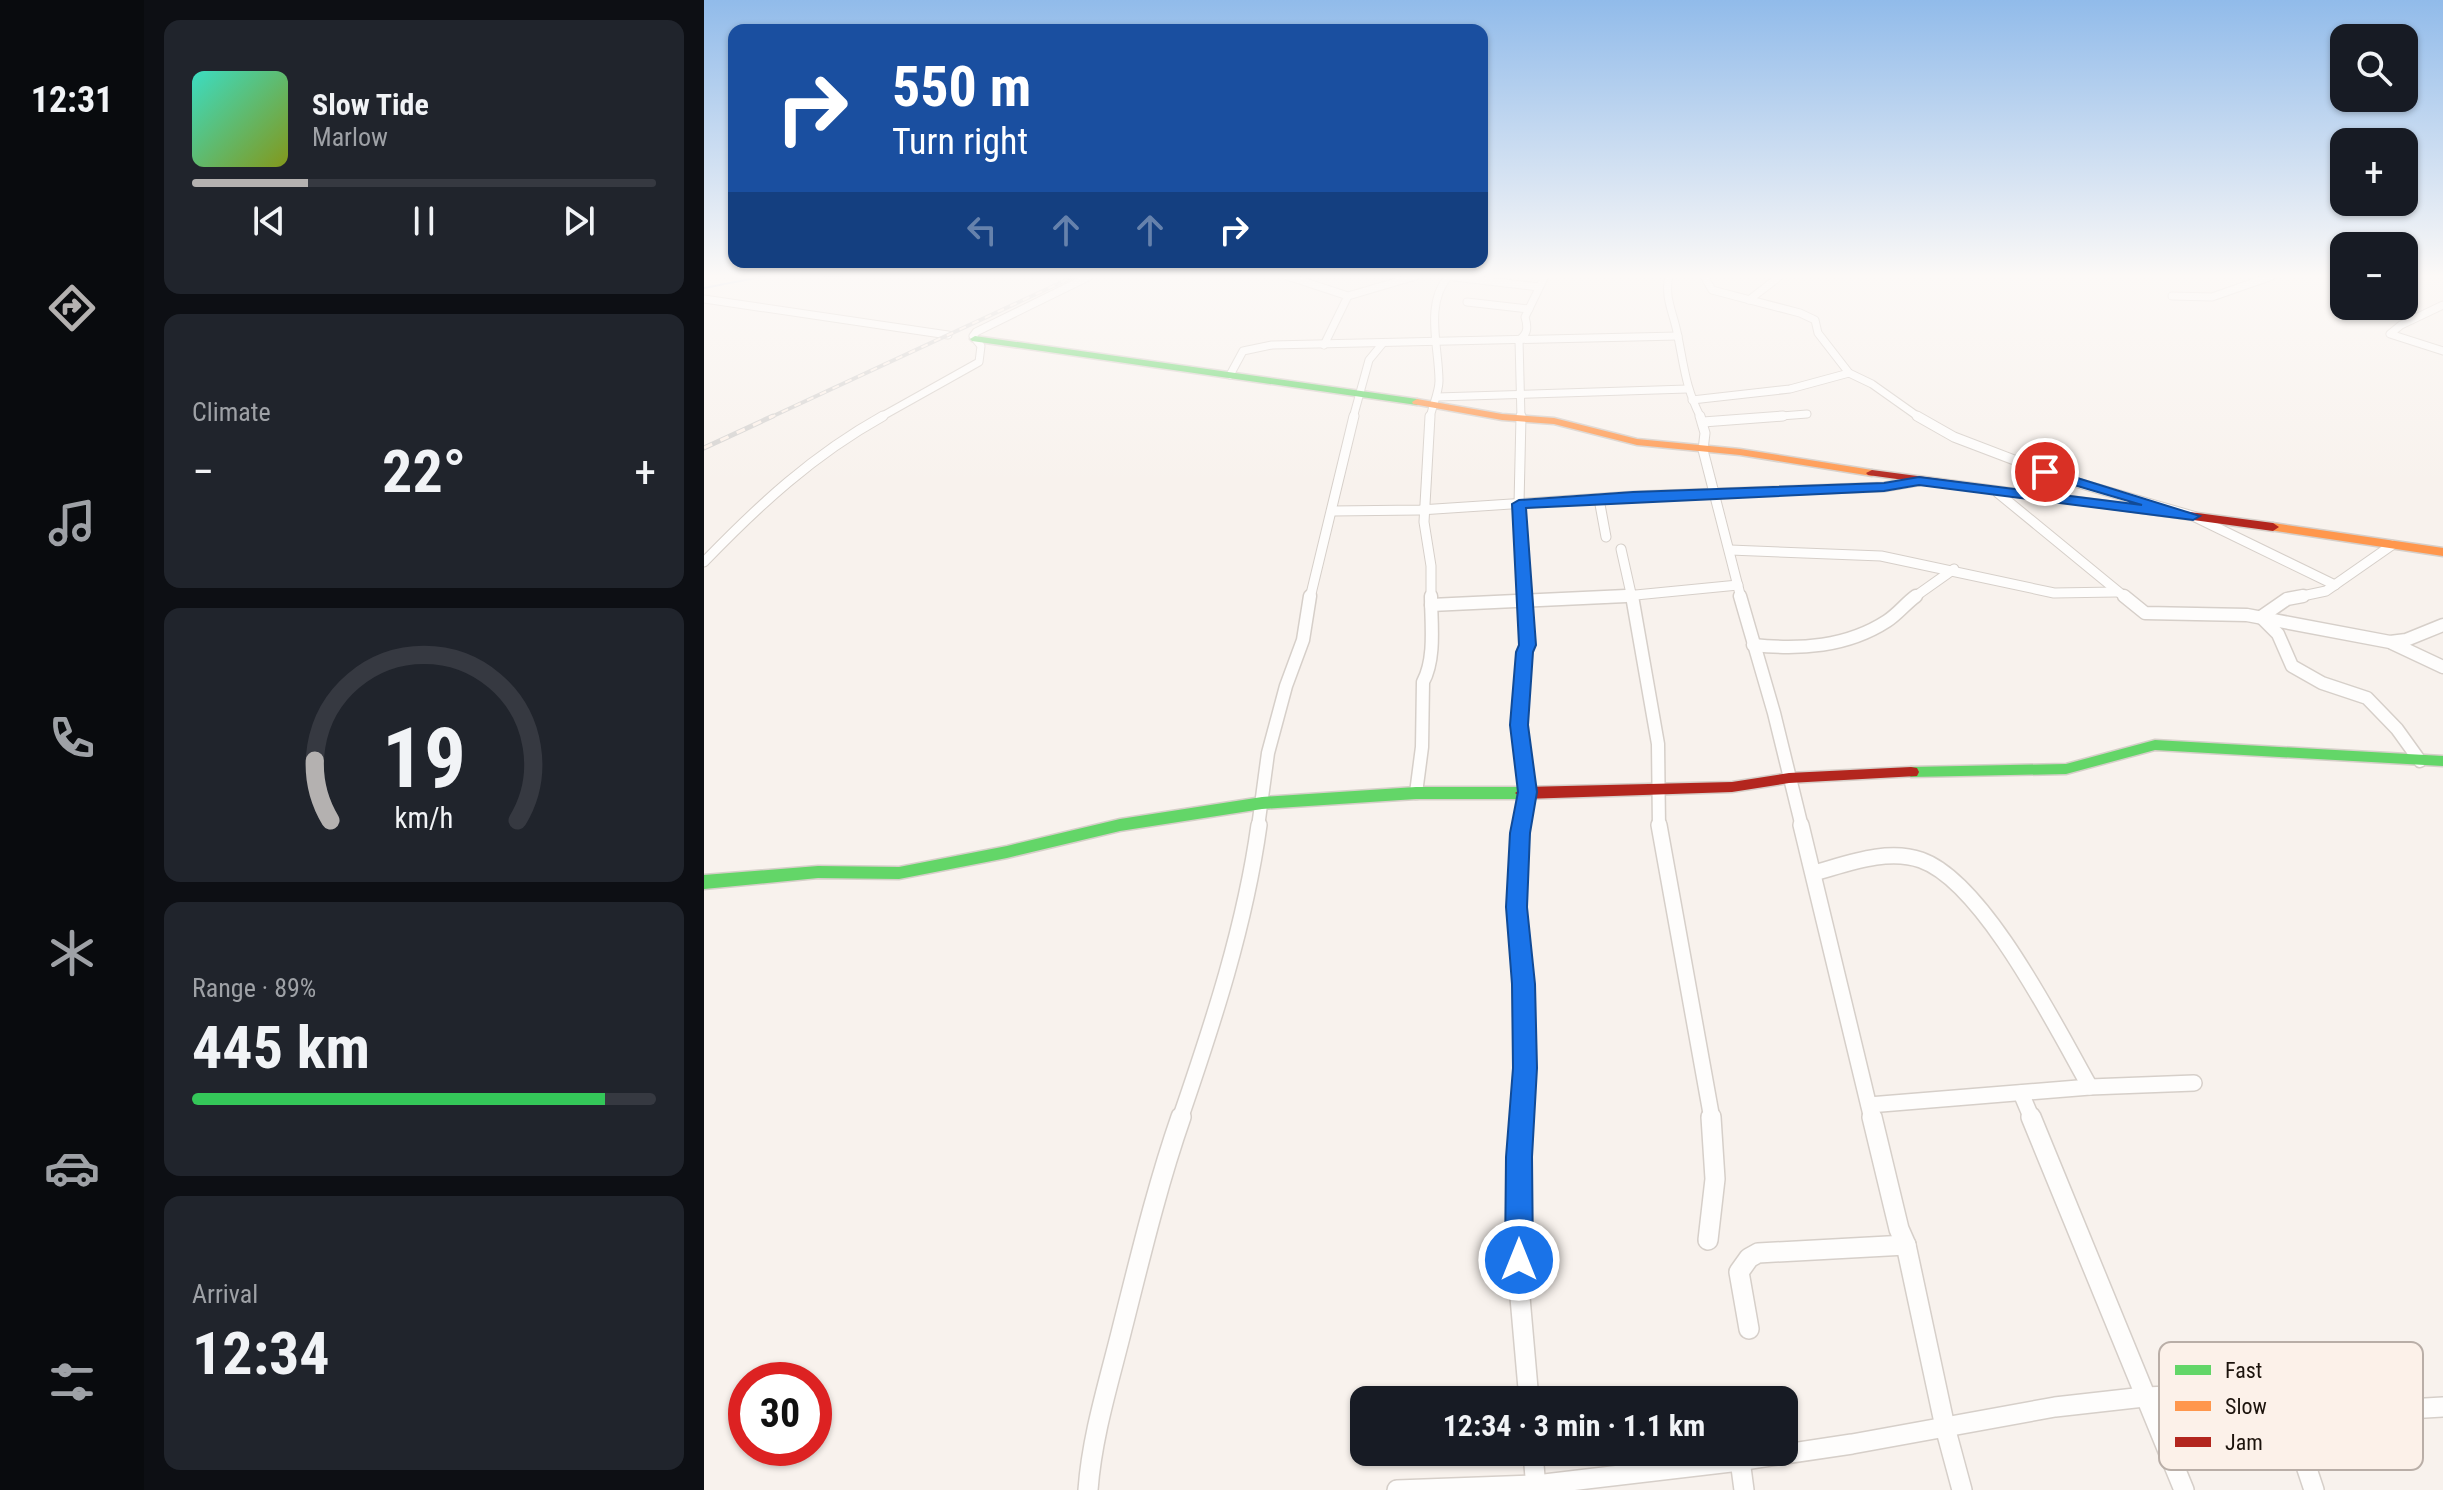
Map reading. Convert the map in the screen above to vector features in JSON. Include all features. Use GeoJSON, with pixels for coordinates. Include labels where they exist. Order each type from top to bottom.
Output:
{"type":"FeatureCollection","features":[{"type":"Feature","properties":{"kind":"street"},"geometry":{"type":"LineString","coordinates":[[704,562],[753,512],[812,460],[979,362],[981,346]]}},
{"type":"Feature","properties":{"kind":"street"},"geometry":{"type":"LineString","coordinates":[[1015,346],[1146,367],[1436,401],[1521,418],[1554,421],[1637,442],[1764,455],[1998,493],[2193,516],[2443,552]]}},
{"type":"Feature","properties":{"kind":"street"},"geometry":{"type":"LineString","coordinates":[[1230,375],[1243,351],[1252,347],[1305,346]]}},
{"type":"Feature","properties":{"kind":"street"},"geometry":{"type":"LineString","coordinates":[[1088,1490],[1090,1462],[1101,1413],[1163,1169],[1215,1018],[1250,882],[1268,753],[1279,710],[1303,640],[1313,581],[1369,360],[1381,346]]}},
{"type":"Feature","properties":{"kind":"street"},"geometry":{"type":"LineString","coordinates":[[1416,793],[1422,747],[1423,682],[1428,673],[1431,642],[1431,566],[1424,522],[1430,415],[1439,384],[1436,346]]}},
{"type":"Feature","properties":{"kind":"street"},"geometry":{"type":"LineString","coordinates":[[1520,346],[1519,504],[1528,646],[1524,652],[1519,725],[1528,792],[1520,833],[1516,907],[1524,984],[1525,1068],[1519,1157],[1519,1286],[1528,1386]]}},
{"type":"Feature","properties":{"kind":"street"},"geometry":{"type":"LineString","coordinates":[[1680,346],[1687,389],[1703,422],[1707,439],[1703,450],[1814,873],[1899,1229],[1906,1245],[1945,1427],[1962,1490]]}},
{"type":"Feature","properties":{"kind":"street"},"geometry":{"type":"LineString","coordinates":[[1828,346],[1849,373],[1881,390],[1927,422],[1981,449],[2064,479],[2193,516],[2335,585]]}},
{"type":"Feature","properties":{"kind":"street"},"geometry":{"type":"LineString","coordinates":[[1692,400],[1786,392],[1825,384],[1849,373]]}},
{"type":"Feature","properties":{"kind":"street"},"geometry":{"type":"LineString","coordinates":[[1436,401],[1687,389]]}},
{"type":"Feature","properties":{"kind":"street"},"geometry":{"type":"LineString","coordinates":[[1703,422],[1807,414]]}},
{"type":"Feature","properties":{"kind":"street"},"geometry":{"type":"LineString","coordinates":[[1333,511],[1884,487],[1919,481]]}},
{"type":"Feature","properties":{"kind":"street"},"geometry":{"type":"LineString","coordinates":[[1998,493],[2117,592],[2151,614],[2261,617],[2390,642],[2443,667]]}},
{"type":"Feature","properties":{"kind":"street"},"geometry":{"type":"LineString","coordinates":[[1599,499],[1606,537]]}},
{"type":"Feature","properties":{"kind":"street"},"geometry":{"type":"LineString","coordinates":[[2261,617],[2287,599],[2314,594],[2335,585],[2392,545]]}},
{"type":"Feature","properties":{"kind":"street"},"geometry":{"type":"LineString","coordinates":[[1621,549],[1658,744],[1658,822],[1713,1127],[1715,1179],[1708,1240]]}},
{"type":"Feature","properties":{"kind":"street"},"geometry":{"type":"LineString","coordinates":[[1730,550],[1881,556],[1954,569],[2054,593],[2117,592]]}},
{"type":"Feature","properties":{"kind":"street"},"geometry":{"type":"LineString","coordinates":[[1753,645],[1782,649],[1813,648],[1870,631],[1892,618],[1921,592],[1954,569]]}},
{"type":"Feature","properties":{"kind":"street"},"geometry":{"type":"LineString","coordinates":[[1431,605],[1631,596],[1738,585]]}},
{"type":"Feature","properties":{"kind":"street"},"geometry":{"type":"LineString","coordinates":[[2261,617],[2278,634],[2292,666],[2322,683],[2367,698],[2397,729],[2420,761]]}},
{"type":"Feature","properties":{"kind":"street"},"geometry":{"type":"LineString","coordinates":[[2390,642],[2406,640],[2443,625]]}},
{"type":"Feature","properties":{"kind":"street"},"geometry":{"type":"LineString","coordinates":[[704,882],[807,872],[899,873],[1120,825],[1262,803],[1416,793],[1732,787],[1789,778],[1973,769],[2072,768],[2128,749],[2155,745],[2443,761]]}},
{"type":"Feature","properties":{"kind":"street"},"geometry":{"type":"LineString","coordinates":[[1814,873],[1876,857],[1900,856],[1922,860],[1947,872],[2023,975],[2090,1087]]}},
{"type":"Feature","properties":{"kind":"street"},"geometry":{"type":"LineString","coordinates":[[1869,1105],[2090,1087],[2194,1083]]}},
{"type":"Feature","properties":{"kind":"street"},"geometry":{"type":"LineString","coordinates":[[2021,1093],[2098,1276],[2144,1397],[2159,1426]]}},
{"type":"Feature","properties":{"kind":"street"},"geometry":{"type":"LineString","coordinates":[[1749,1329],[1739,1272],[1749,1258],[1758,1253],[1906,1245]]}},
{"type":"Feature","properties":{"kind":"street"},"geometry":{"type":"LineString","coordinates":[[1798,1451],[2055,1407],[2159,1396]]}},
{"type":"Feature","properties":{"kind":"street"},"geometry":{"type":"LineString","coordinates":[[2423,1408],[2443,1407]]}},
{"type":"Feature","properties":{"kind":"street"},"geometry":{"type":"LineString","coordinates":[[1534,1466],[1536,1488]]}},
{"type":"Feature","properties":{"kind":"street"},"geometry":{"type":"LineString","coordinates":[[1397,1490],[1536,1488],[1696,1466]]}},
{"type":"Feature","properties":{"kind":"street"},"geometry":{"type":"LineString","coordinates":[[1741,1466],[1744,1490]]}},
{"type":"Feature","properties":{"kind":"street"},"geometry":{"type":"LineString","coordinates":[[2177,1470],[2184,1490]]}},
{"type":"Feature","properties":{"kind":"street"},"geometry":{"type":"LineString","coordinates":[[2307,1470],[2314,1490]]}},
{"type":"Feature","properties":{"kind":"railway"},"geometry":{"type":"LineString","coordinates":[[769,418],[925,346]]}},
{"type":"Feature","properties":{"kind":"railway"},"geometry":{"type":"LineString","coordinates":[[704,448],[773,416]]}},
{"type":"Feature","properties":{"kind":"traffic: fast"},"geometry":{"type":"LineString","coordinates":[[1018,346],[1417,402]]}},
{"type":"Feature","properties":{"kind":"traffic: fast"},"geometry":{"type":"LineString","coordinates":[[1911,772],[2066,769],[2155,745],[2443,761]]}},
{"type":"Feature","properties":{"kind":"traffic: fast"},"geometry":{"type":"LineString","coordinates":[[704,882],[818,872],[899,873],[1007,852],[1120,825],[1262,803],[1416,793],[1523,793]]}},
{"type":"Feature","properties":{"kind":"traffic: slow"},"geometry":{"type":"LineString","coordinates":[[1417,402],[1502,417],[1554,421],[1637,442],[1740,452],[1872,473]]}},
{"type":"Feature","properties":{"kind":"traffic: slow"},"geometry":{"type":"LineString","coordinates":[[2273,527],[2443,552]]}},
{"type":"Feature","properties":{"kind":"traffic: jam"},"geometry":{"type":"LineString","coordinates":[[1872,473],[2273,527]]}},
{"type":"Feature","properties":{"kind":"traffic: jam"},"geometry":{"type":"LineString","coordinates":[[1523,793],[1732,787],[1789,778],[1911,772]]}},
{"type":"Feature","properties":{"kind":"route"},"geometry":{"type":"LineString","coordinates":[[1519,1260],[1519,1157],[1525,1068],[1524,984],[1516,907],[1520,833],[1528,792],[1519,725],[1524,652],[1528,645],[1519,504],[1633,496],[1884,487],[1919,481],[2193,516],[2045,472]]}}]}
